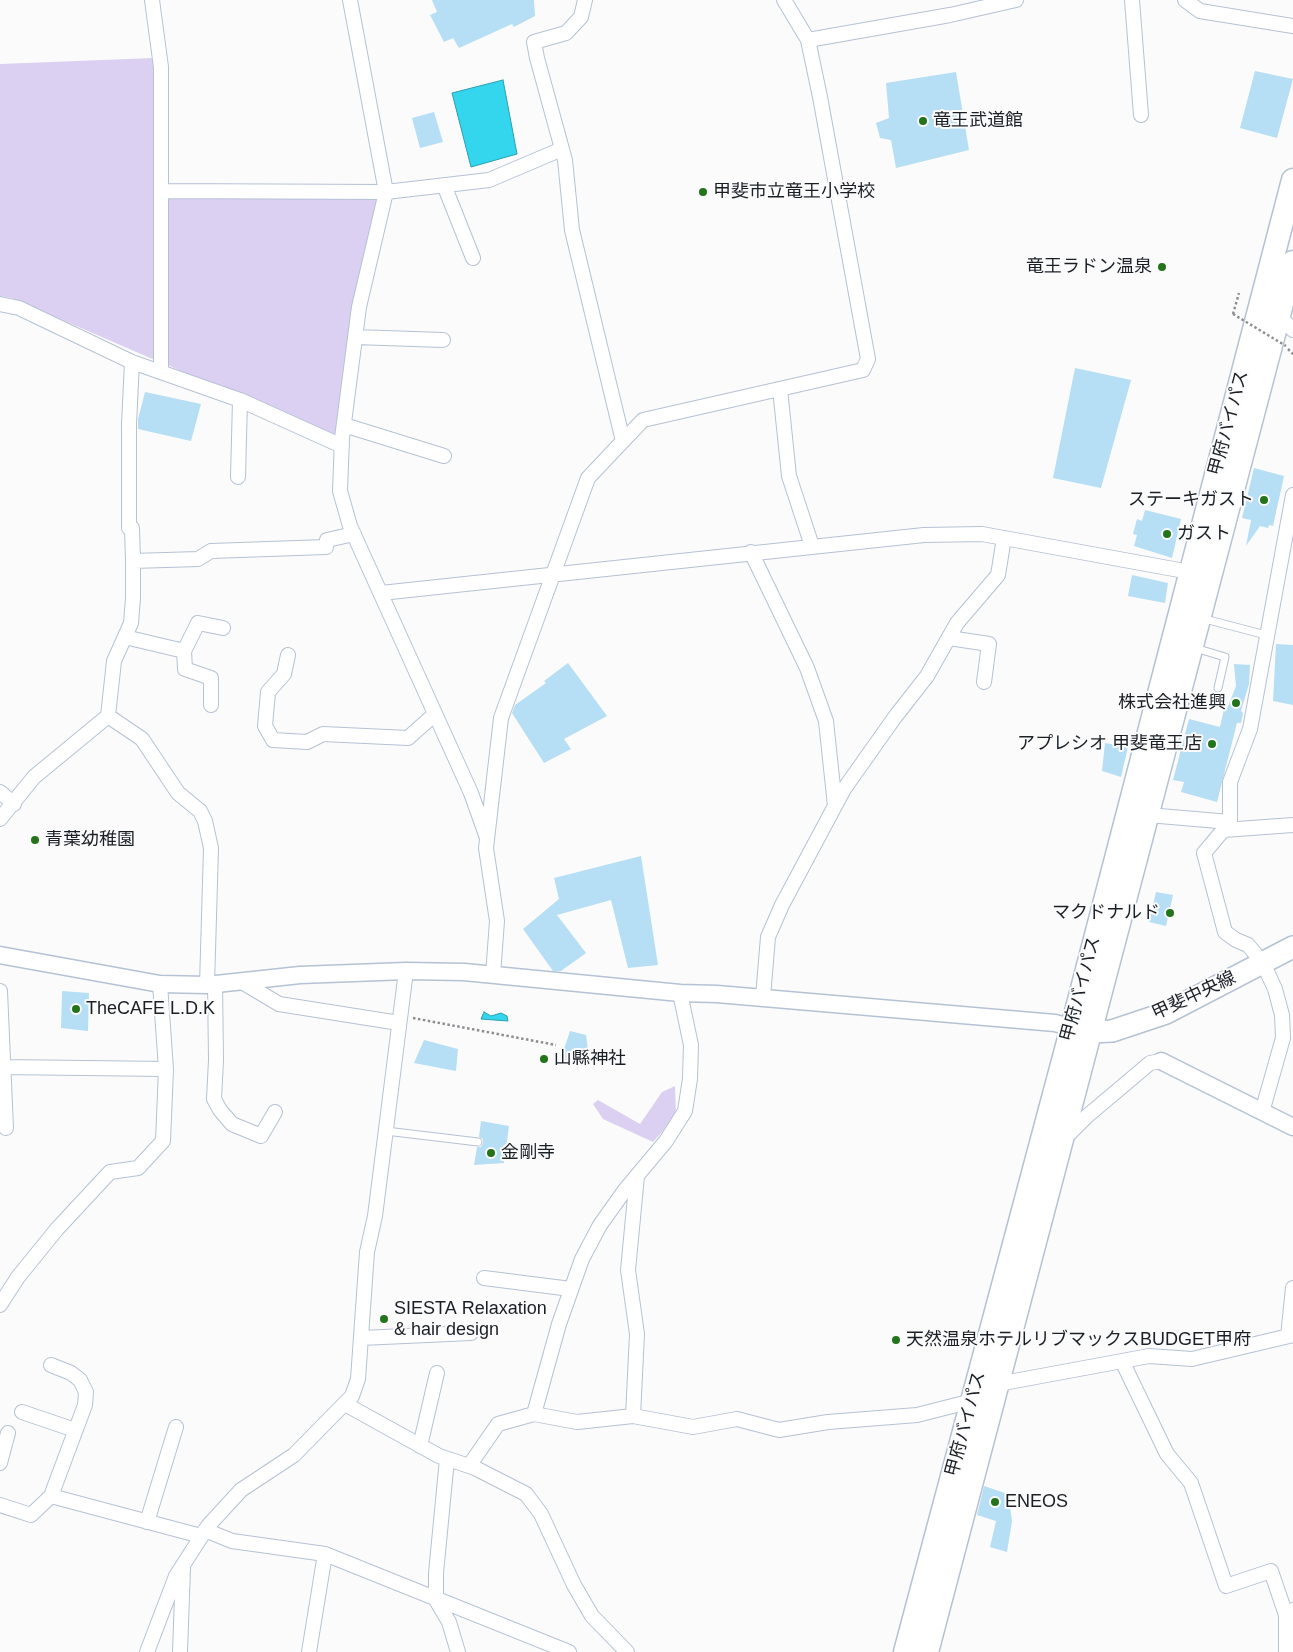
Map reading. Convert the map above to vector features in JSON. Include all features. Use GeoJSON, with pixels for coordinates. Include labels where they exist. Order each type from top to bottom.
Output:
{"type":"FeatureCollection","features":[{"type":"Feature","properties":{"kind":"highway","name":"甲府バイパス"},"geometry":{"type":"LineString","coordinates":[[927,1652],[1062,1134],[1081,1030],[1190,572],[1293,180]]}},
{"type":"Feature","properties":{"kind":"highway","name":"甲府バイパス"},"geometry":{"type":"LineString","coordinates":[[905,1652],[972,1401],[1081,1030],[1148,814],[1200,618],[1286,323],[1293,262]]}},
{"type":"Feature","properties":{"kind":"main road","name":"甲斐中央線"},"geometry":{"type":"LineString","coordinates":[[1081,1030],[1112,1031],[1166,1013],[1293,947]]}},
{"type":"Feature","properties":{"kind":"street"},"geometry":{"type":"LineString","coordinates":[[152,0],[161,67],[161,372]]}},
{"type":"Feature","properties":{"kind":"street"},"geometry":{"type":"LineString","coordinates":[[350,0],[386,192],[359,307],[344,425],[340,491],[354,534],[382,592],[471,793],[487,838]]}},
{"type":"Feature","properties":{"kind":"street"},"geometry":{"type":"LineString","coordinates":[[585,0],[581,17],[566,32],[534,42],[565,160],[572,230],[624,441]]}},
{"type":"Feature","properties":{"kind":"street"},"geometry":{"type":"LineString","coordinates":[[493,975],[496,921],[486,848],[501,718],[588,478],[643,420],[863,370],[868,359],[822,106],[808,40],[784,0]]}},
{"type":"Feature","properties":{"kind":"street"},"geometry":{"type":"LineString","coordinates":[[951,0],[957,13]]}},
{"type":"Feature","properties":{"kind":"street"},"geometry":{"type":"LineString","coordinates":[[808,40],[957,13],[1016,0]]}},
{"type":"Feature","properties":{"kind":"street"},"geometry":{"type":"LineString","coordinates":[[1132,0],[1141,115]]}},
{"type":"Feature","properties":{"kind":"street"},"geometry":{"type":"LineString","coordinates":[[1185,0],[1199,5],[1293,26]]}},
{"type":"Feature","properties":{"kind":"street"},"geometry":{"type":"LineString","coordinates":[[161,191],[386,192],[489,180],[562,149]]}},
{"type":"Feature","properties":{"kind":"street"},"geometry":{"type":"LineString","coordinates":[[444,185],[473,258]]}},
{"type":"Feature","properties":{"kind":"street"},"geometry":{"type":"LineString","coordinates":[[0,304],[19,308],[132,362],[240,400],[342,446]]}},
{"type":"Feature","properties":{"kind":"street"},"geometry":{"type":"LineString","coordinates":[[355,337],[443,340]]}},
{"type":"Feature","properties":{"kind":"street"},"geometry":{"type":"LineString","coordinates":[[0,820],[34,778],[108,716],[114,661],[131,623],[133,606],[132,528],[129,528],[129,424],[132,362]]}},
{"type":"Feature","properties":{"kind":"street"},"geometry":{"type":"LineString","coordinates":[[780,389],[789,476],[812,546]]}},
{"type":"Feature","properties":{"kind":"street"},"geometry":{"type":"LineString","coordinates":[[238,477],[240,400]]}},
{"type":"Feature","properties":{"kind":"street"},"geometry":{"type":"LineString","coordinates":[[344,425],[444,456]]}},
{"type":"Feature","properties":{"kind":"street"},"geometry":{"type":"LineString","coordinates":[[1262,1112],[1283,1038],[1282,1015],[1275,988],[1263,963],[1248,945],[1236,940],[1225,932],[1204,853],[1227,826],[1230,782],[1250,728],[1293,496]]}},
{"type":"Feature","properties":{"kind":"street"},"geometry":{"type":"LineString","coordinates":[[133,561],[198,559],[211,550],[326,547],[327,540],[354,534]]}},
{"type":"Feature","properties":{"kind":"street"},"geometry":{"type":"LineString","coordinates":[[382,592],[553,576],[751,552],[924,535],[982,534],[1190,572]]}},
{"type":"Feature","properties":{"kind":"street"},"geometry":{"type":"LineString","coordinates":[[763,998],[768,937],[782,905],[844,789],[895,717],[927,676],[957,623],[998,575],[1004,538]]}},
{"type":"Feature","properties":{"kind":"street"},"geometry":{"type":"LineString","coordinates":[[751,552],[807,668],[826,721],[835,806]]}},
{"type":"Feature","properties":{"kind":"street"},"geometry":{"type":"LineString","coordinates":[[211,705],[211,678],[185,669],[184,651],[198,623],[224,628]]}},
{"type":"Feature","properties":{"kind":"street"},"geometry":{"type":"LineString","coordinates":[[125,637],[184,651]]}},
{"type":"Feature","properties":{"kind":"street"},"geometry":{"type":"LineString","coordinates":[[949,638],[989,644],[984,682]]}},
{"type":"Feature","properties":{"kind":"street"},"geometry":{"type":"LineString","coordinates":[[288,655],[284,674],[268,692],[265,726],[273,740],[307,742],[323,734],[408,738],[435,714]]}},
{"type":"Feature","properties":{"kind":"street"},"geometry":{"type":"LineString","coordinates":[[108,716],[142,738],[178,793],[200,810],[205,821],[211,848],[211,984],[216,1060],[214,1099],[220,1110],[232,1124],[261,1136],[275,1112]]}},
{"type":"Feature","properties":{"kind":"street"},"geometry":{"type":"LineString","coordinates":[[0,792],[14,804]]}},
{"type":"Feature","properties":{"kind":"street"},"geometry":{"type":"LineString","coordinates":[[1148,814],[1227,826],[1293,825]]}},
{"type":"Feature","properties":{"kind":"street"},"geometry":{"type":"LineString","coordinates":[[0,955],[160,984],[211,984],[300,975],[406,971],[464,972],[680,994],[718,994],[1055,1023],[1081,1030]]}},
{"type":"Feature","properties":{"kind":"street"},"geometry":{"type":"LineString","coordinates":[[147,1652],[176,1576],[203,1533],[241,1490],[294,1455],[352,1396],[358,1379],[367,1252],[375,1216],[406,971]]}},
{"type":"Feature","properties":{"kind":"street"},"geometry":{"type":"LineString","coordinates":[[242,982],[279,1004],[399,1020]]}},
{"type":"Feature","properties":{"kind":"street"},"geometry":{"type":"LineString","coordinates":[[0,1305],[18,1277],[57,1229],[110,1172],[138,1168],[163,1141],[166,1069],[160,984]]}},
{"type":"Feature","properties":{"kind":"street"},"geometry":{"type":"LineString","coordinates":[[0,991],[6,1128]]}},
{"type":"Feature","properties":{"kind":"street"},"geometry":{"type":"LineString","coordinates":[[534,1414],[558,1324],[582,1258],[600,1225],[666,1141],[686,1111],[690,1079],[691,1045],[680,994]]}},
{"type":"Feature","properties":{"kind":"street"},"geometry":{"type":"LineString","coordinates":[[1062,1134],[1070,1133],[1086,1117],[1150,1063],[1161,1061],[1293,1127]]}},
{"type":"Feature","properties":{"kind":"street"},"geometry":{"type":"LineString","coordinates":[[4,1067],[166,1069]]}},
{"type":"Feature","properties":{"kind":"street"},"geometry":{"type":"LineString","coordinates":[[633,1416],[637,1334],[628,1270],[637,1176]]}},
{"type":"Feature","properties":{"kind":"street"},"geometry":{"type":"LineString","coordinates":[[484,1278],[571,1289]]}},
{"type":"Feature","properties":{"kind":"street"},"geometry":{"type":"LineString","coordinates":[[998,1384],[1148,1356],[1192,1359],[1290,1335],[1293,1288]]}},
{"type":"Feature","properties":{"kind":"street"},"geometry":{"type":"LineString","coordinates":[[361,1338],[471,1333]]}},
{"type":"Feature","properties":{"kind":"street"},"geometry":{"type":"LineString","coordinates":[[1122,1361],[1167,1454],[1191,1483],[1226,1586],[1271,1571],[1290,1612],[1286,1652]]}},
{"type":"Feature","properties":{"kind":"street"},"geometry":{"type":"LineString","coordinates":[[0,1505],[31,1515],[51,1496],[76,1430],[85,1405],[86,1392],[80,1380],[70,1373],[51,1365]]}},
{"type":"Feature","properties":{"kind":"street"},"geometry":{"type":"LineString","coordinates":[[420,1446],[437,1374]]}},
{"type":"Feature","properties":{"kind":"street"},"geometry":{"type":"LineString","coordinates":[[469,1466],[498,1424],[534,1414],[577,1422],[633,1416],[693,1427],[737,1419],[779,1430],[828,1422],[917,1415],[972,1401]]}},
{"type":"Feature","properties":{"kind":"street"},"geometry":{"type":"LineString","coordinates":[[344,1404],[420,1446],[447,1459],[469,1466],[526,1494],[541,1514],[574,1585],[592,1616],[627,1652]]}},
{"type":"Feature","properties":{"kind":"street"},"geometry":{"type":"LineString","coordinates":[[22,1412],[76,1430]]}},
{"type":"Feature","properties":{"kind":"street"},"geometry":{"type":"LineString","coordinates":[[146,1522],[176,1427]]}},
{"type":"Feature","properties":{"kind":"street"},"geometry":{"type":"LineString","coordinates":[[0,1463],[8,1433]]}},
{"type":"Feature","properties":{"kind":"street"},"geometry":{"type":"LineString","coordinates":[[447,1459],[436,1573],[436,1600],[449,1622],[458,1652]]}},
{"type":"Feature","properties":{"kind":"street"},"geometry":{"type":"LineString","coordinates":[[51,1496],[146,1522],[203,1533],[232,1541],[325,1554],[569,1652]]}},
{"type":"Feature","properties":{"kind":"street"},"geometry":{"type":"LineString","coordinates":[[309,1652],[325,1554]]}},
{"type":"Feature","properties":{"kind":"street"},"geometry":{"type":"LineString","coordinates":[[180,1652],[183,1565]]}},
{"type":"Feature","properties":{"kind":"lane"},"geometry":{"type":"LineString","coordinates":[[1200,618],[1266,635]]}},
{"type":"Feature","properties":{"kind":"lane"},"geometry":{"type":"LineString","coordinates":[[1192,647],[1225,657],[1218,688]]}},
{"type":"Feature","properties":{"kind":"lane"},"geometry":{"type":"LineString","coordinates":[[386,1130],[478,1142]]}},
{"type":"Feature","properties":{"kind":"path"},"geometry":{"type":"LineString","coordinates":[[1239,293],[1233,314],[1286,346]]}},
{"type":"Feature","properties":{"kind":"path"},"geometry":{"type":"LineString","coordinates":[[399,1020],[556,1045]]}},
{"type":"Feature","properties":{"kind":"shaded area"},"geometry":{"type":"Polygon","coordinates":[[[153,58],[157,361],[12,298],[0,296],[0,64],[153,58]]]}},
{"type":"Feature","properties":{"kind":"shaded area"},"geometry":{"type":"Polygon","coordinates":[[[163,193],[383,195],[340,442],[163,363],[163,193]]]}},
{"type":"Feature","properties":{"kind":"shaded area"},"geometry":{"type":"Polygon","coordinates":[[[675,1086],[676,1116],[653,1142],[603,1119],[593,1104],[598,1100],[640,1124],[662,1092],[675,1086]]]}},
{"type":"Feature","properties":{"kind":"water"},"geometry":{"type":"Polygon","coordinates":[[[503,80],[517,154],[471,167],[452,93],[503,80]]]}},
{"type":"Feature","properties":{"kind":"water"},"geometry":{"type":"Polygon","coordinates":[[[484,1012],[491,1016],[501,1013],[507,1016],[508,1021],[481,1019],[484,1012]]]}},
{"type":"Feature","properties":{"kind":"building"},"geometry":{"type":"Polygon","coordinates":[[[432,0],[534,0],[535,16],[514,27],[512,24],[459,48],[453,38],[444,42],[430,15],[437,12],[432,0]]]}},
{"type":"Feature","properties":{"kind":"building"},"geometry":{"type":"Polygon","coordinates":[[[1255,71],[1293,79],[1277,138],[1240,128],[1255,71]]]}},
{"type":"Feature","properties":{"kind":"building","name":"竜王武道館"},"geometry":{"type":"Polygon","coordinates":[[[956,72],[969,150],[896,168],[891,140],[880,138],[876,123],[889,118],[886,83],[956,72]]]}},
{"type":"Feature","properties":{"kind":"building"},"geometry":{"type":"Polygon","coordinates":[[[434,112],[443,142],[420,148],[412,118],[434,112]]]}},
{"type":"Feature","properties":{"kind":"building"},"geometry":{"type":"Polygon","coordinates":[[[1075,368],[1131,380],[1101,488],[1053,478],[1075,368]]]}},
{"type":"Feature","properties":{"kind":"building"},"geometry":{"type":"Polygon","coordinates":[[[145,392],[201,404],[191,441],[138,429],[138,419],[145,392]]]}},
{"type":"Feature","properties":{"kind":"building"},"geometry":{"type":"Polygon","coordinates":[[[1254,468],[1284,476],[1273,526],[1269,525],[1268,528],[1260,526],[1246,546],[1251,520],[1242,518],[1254,468]]]}},
{"type":"Feature","properties":{"kind":"building"},"geometry":{"type":"Polygon","coordinates":[[[1145,510],[1181,519],[1172,558],[1134,546],[1137,535],[1133,534],[1137,519],[1142,521],[1145,510]]]}},
{"type":"Feature","properties":{"kind":"building"},"geometry":{"type":"Polygon","coordinates":[[[1132,575],[1168,583],[1165,603],[1128,596],[1132,575]]]}},
{"type":"Feature","properties":{"kind":"building"},"geometry":{"type":"Polygon","coordinates":[[[1276,644],[1293,645],[1293,705],[1273,701],[1276,644]]]}},
{"type":"Feature","properties":{"kind":"building"},"geometry":{"type":"Polygon","coordinates":[[[568,663],[607,716],[564,739],[571,749],[544,763],[512,713],[515,705],[546,683],[544,681],[568,663]]]}},
{"type":"Feature","properties":{"kind":"building"},"geometry":{"type":"Polygon","coordinates":[[[1234,664],[1250,665],[1249,684],[1241,711],[1243,713],[1241,723],[1237,723],[1217,802],[1181,792],[1184,782],[1173,780],[1189,719],[1220,727],[1224,709],[1227,709],[1236,686],[1234,664]]]}},
{"type":"Feature","properties":{"kind":"building"},"geometry":{"type":"Polygon","coordinates":[[[1105,743],[1128,747],[1121,777],[1102,771],[1105,743]]]}},
{"type":"Feature","properties":{"kind":"building"},"geometry":{"type":"Polygon","coordinates":[[[641,856],[658,965],[628,968],[611,900],[557,915],[586,953],[561,971],[553,971],[523,929],[559,899],[554,878],[641,856]]]}},
{"type":"Feature","properties":{"kind":"building"},"geometry":{"type":"Polygon","coordinates":[[[1156,892],[1173,895],[1166,926],[1149,922],[1156,892]]]}},
{"type":"Feature","properties":{"kind":"building"},"geometry":{"type":"Polygon","coordinates":[[[62,991],[89,993],[88,1031],[61,1028],[62,991]]]}},
{"type":"Feature","properties":{"kind":"building"},"geometry":{"type":"Polygon","coordinates":[[[570,1031],[586,1035],[588,1050],[584,1066],[565,1064],[563,1052],[570,1031]]]}},
{"type":"Feature","properties":{"kind":"building"},"geometry":{"type":"Polygon","coordinates":[[[424,1040],[458,1049],[456,1071],[414,1063],[424,1040]]]}},
{"type":"Feature","properties":{"kind":"building","name":"金剛寺"},"geometry":{"type":"Polygon","coordinates":[[[481,1121],[509,1126],[504,1163],[474,1165],[477,1147],[481,1147],[483,1143],[483,1139],[479,1137],[481,1121]]]}},
{"type":"Feature","properties":{"kind":"building"},"geometry":{"type":"Polygon","coordinates":[[[984,1486],[1008,1494],[1012,1521],[1007,1552],[990,1547],[996,1521],[977,1515],[984,1486]]]}},
{"type":"Feature","properties":{"kind":"place","name":"竜王武道館"},"geometry":{"type":"Point","coordinates":[923,121]}},
{"type":"Feature","properties":{"kind":"place","name":"甲斐市立竜王小学校"},"geometry":{"type":"Point","coordinates":[703,192]}},
{"type":"Feature","properties":{"kind":"place","name":"竜王ラドン温泉"},"geometry":{"type":"Point","coordinates":[1162,267]}},
{"type":"Feature","properties":{"kind":"place","name":"ステーキガスト"},"geometry":{"type":"Point","coordinates":[1264,500]}},
{"type":"Feature","properties":{"kind":"place","name":"ガスト"},"geometry":{"type":"Point","coordinates":[1167,534]}},
{"type":"Feature","properties":{"kind":"place","name":"株式会社進興"},"geometry":{"type":"Point","coordinates":[1236,703]}},
{"type":"Feature","properties":{"kind":"place","name":"アプレシオ 甲斐竜王店"},"geometry":{"type":"Point","coordinates":[1212,744]}},
{"type":"Feature","properties":{"kind":"place","name":"青葉幼稚園"},"geometry":{"type":"Point","coordinates":[35,840]}},
{"type":"Feature","properties":{"kind":"place","name":"マクドナルド"},"geometry":{"type":"Point","coordinates":[1170,913]}},
{"type":"Feature","properties":{"kind":"place","name":"TheCAFE L.D.K"},"geometry":{"type":"Point","coordinates":[76,1009]}},
{"type":"Feature","properties":{"kind":"place","name":"山縣神社"},"geometry":{"type":"Point","coordinates":[544,1059]}},
{"type":"Feature","properties":{"kind":"place","name":"金剛寺"},"geometry":{"type":"Point","coordinates":[491,1153]}},
{"type":"Feature","properties":{"kind":"place","name":"SIESTA Relaxation & hair design"},"geometry":{"type":"Point","coordinates":[384,1319]}},
{"type":"Feature","properties":{"kind":"place","name":"天然温泉ホテルリブマックスBUDGET甲府"},"geometry":{"type":"Point","coordinates":[896,1340]}},
{"type":"Feature","properties":{"kind":"place","name":"ENEOS"},"geometry":{"type":"Point","coordinates":[995,1502]}}]}
